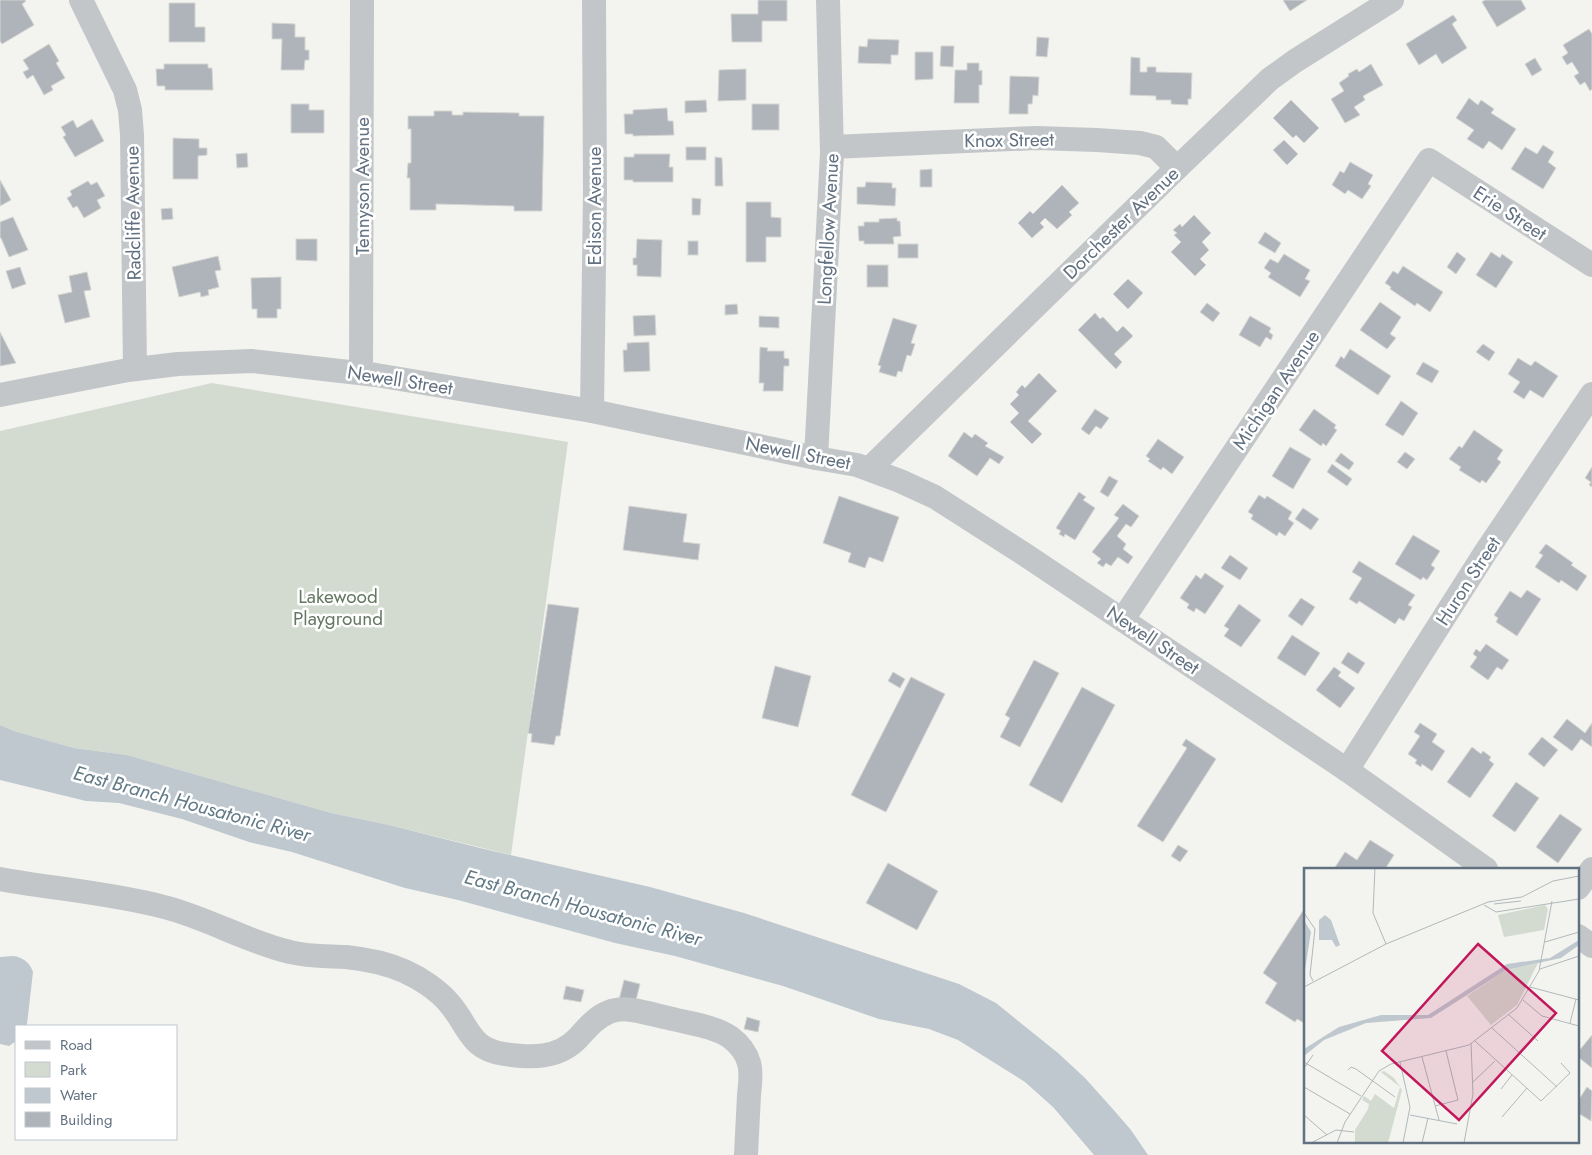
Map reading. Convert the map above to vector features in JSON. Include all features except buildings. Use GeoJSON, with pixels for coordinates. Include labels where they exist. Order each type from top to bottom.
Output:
{"type":"FeatureCollection","features":[{"type":"Feature","properties":{"kind":"street","name":"Radcliffe Avenue"},"geometry":{"type":"LineString","coordinates":[[81,0],[125,90],[130,110],[132,135],[135,369]]}},
{"type":"Feature","properties":{"kind":"street","name":"Tennyson Avenue"},"geometry":{"type":"LineString","coordinates":[[361,373],[362,0]]}},
{"type":"Feature","properties":{"kind":"street","name":"Edison Avenue"},"geometry":{"type":"LineString","coordinates":[[592,411],[595,192],[594,0]]}},
{"type":"Feature","properties":{"kind":"street","name":"Longfellow Avenue"},"geometry":{"type":"LineString","coordinates":[[816,458],[832,147],[828,0]]}},
{"type":"Feature","properties":{"kind":"street","name":"Dorchester Avenue"},"geometry":{"type":"LineString","coordinates":[[869,469],[1270,79],[1295,61],[1392,0]]}},
{"type":"Feature","properties":{"kind":"street","name":"Knox Street"},"geometry":{"type":"LineString","coordinates":[[832,147],[1036,138],[1097,140],[1140,143],[1156,147],[1177,168]]}},
{"type":"Feature","properties":{"kind":"street","name":"Erie Street"},"geometry":{"type":"LineString","coordinates":[[1429,160],[1592,265]]}},
{"type":"Feature","properties":{"kind":"street","name":"Michigan Avenue"},"geometry":{"type":"LineString","coordinates":[[1123,619],[1429,160]]}},
{"type":"Feature","properties":{"kind":"street","name":"Newell Street"},"geometry":{"type":"LineString","coordinates":[[0,395],[135,369],[178,364],[252,361],[361,373],[592,411],[816,458],[857,464],[935,497],[1123,619],[1347,770],[1485,868]]}},
{"type":"Feature","properties":{"kind":"street","name":"Huron Street"},"geometry":{"type":"LineString","coordinates":[[1347,770],[1485,553],[1592,394]]}},
{"type":"Feature","properties":{"kind":"street"},"geometry":{"type":"LineString","coordinates":[[1580,885],[1592,869]]}},
{"type":"Feature","properties":{"kind":"street"},"geometry":{"type":"LineString","coordinates":[[0,879],[136,900],[198,918],[276,949],[313,956],[370,961],[405,972],[438,993],[449,1003],[475,1042],[492,1051],[505,1054],[546,1056],[561,1052],[600,1017],[620,1009],[641,1012],[721,1032],[741,1047],[750,1064],[746,1155]]}},
{"type":"Feature","properties":{"kind":"street"},"geometry":{"type":"LineString","coordinates":[[1580,937],[1592,946]]}},
{"type":"Feature","properties":{"kind":"green space","name":"Lakewood Playground"},"geometry":{"type":"Polygon","coordinates":[[[212,383],[568,442],[511,855],[331,813],[127,755],[74,748],[14,731],[0,725],[0,431],[212,383]]]}},
{"type":"Feature","properties":{"kind":"water","name":"East Branch Housatonic River"},"geometry":{"type":"Polygon","coordinates":[[[0,725],[14,731],[74,748],[127,755],[331,813],[650,887],[744,913],[959,984],[996,1003],[1058,1053],[1085,1078],[1111,1107],[1131,1130],[1148,1155],[1094,1155],[1053,1107],[1025,1082],[958,1040],[929,1029],[879,1019],[783,986],[675,956],[615,943],[458,900],[405,888],[292,852],[249,842],[182,819],[119,803],[86,801],[0,780],[0,725]]]}},
{"type":"Feature","properties":{"kind":"water"},"geometry":{"type":"Polygon","coordinates":[[[13,956],[20,958],[26,961],[33,972],[27,1024],[15,1025],[15,1042],[9,1046],[0,1044],[0,957],[13,956]]]}}]}
